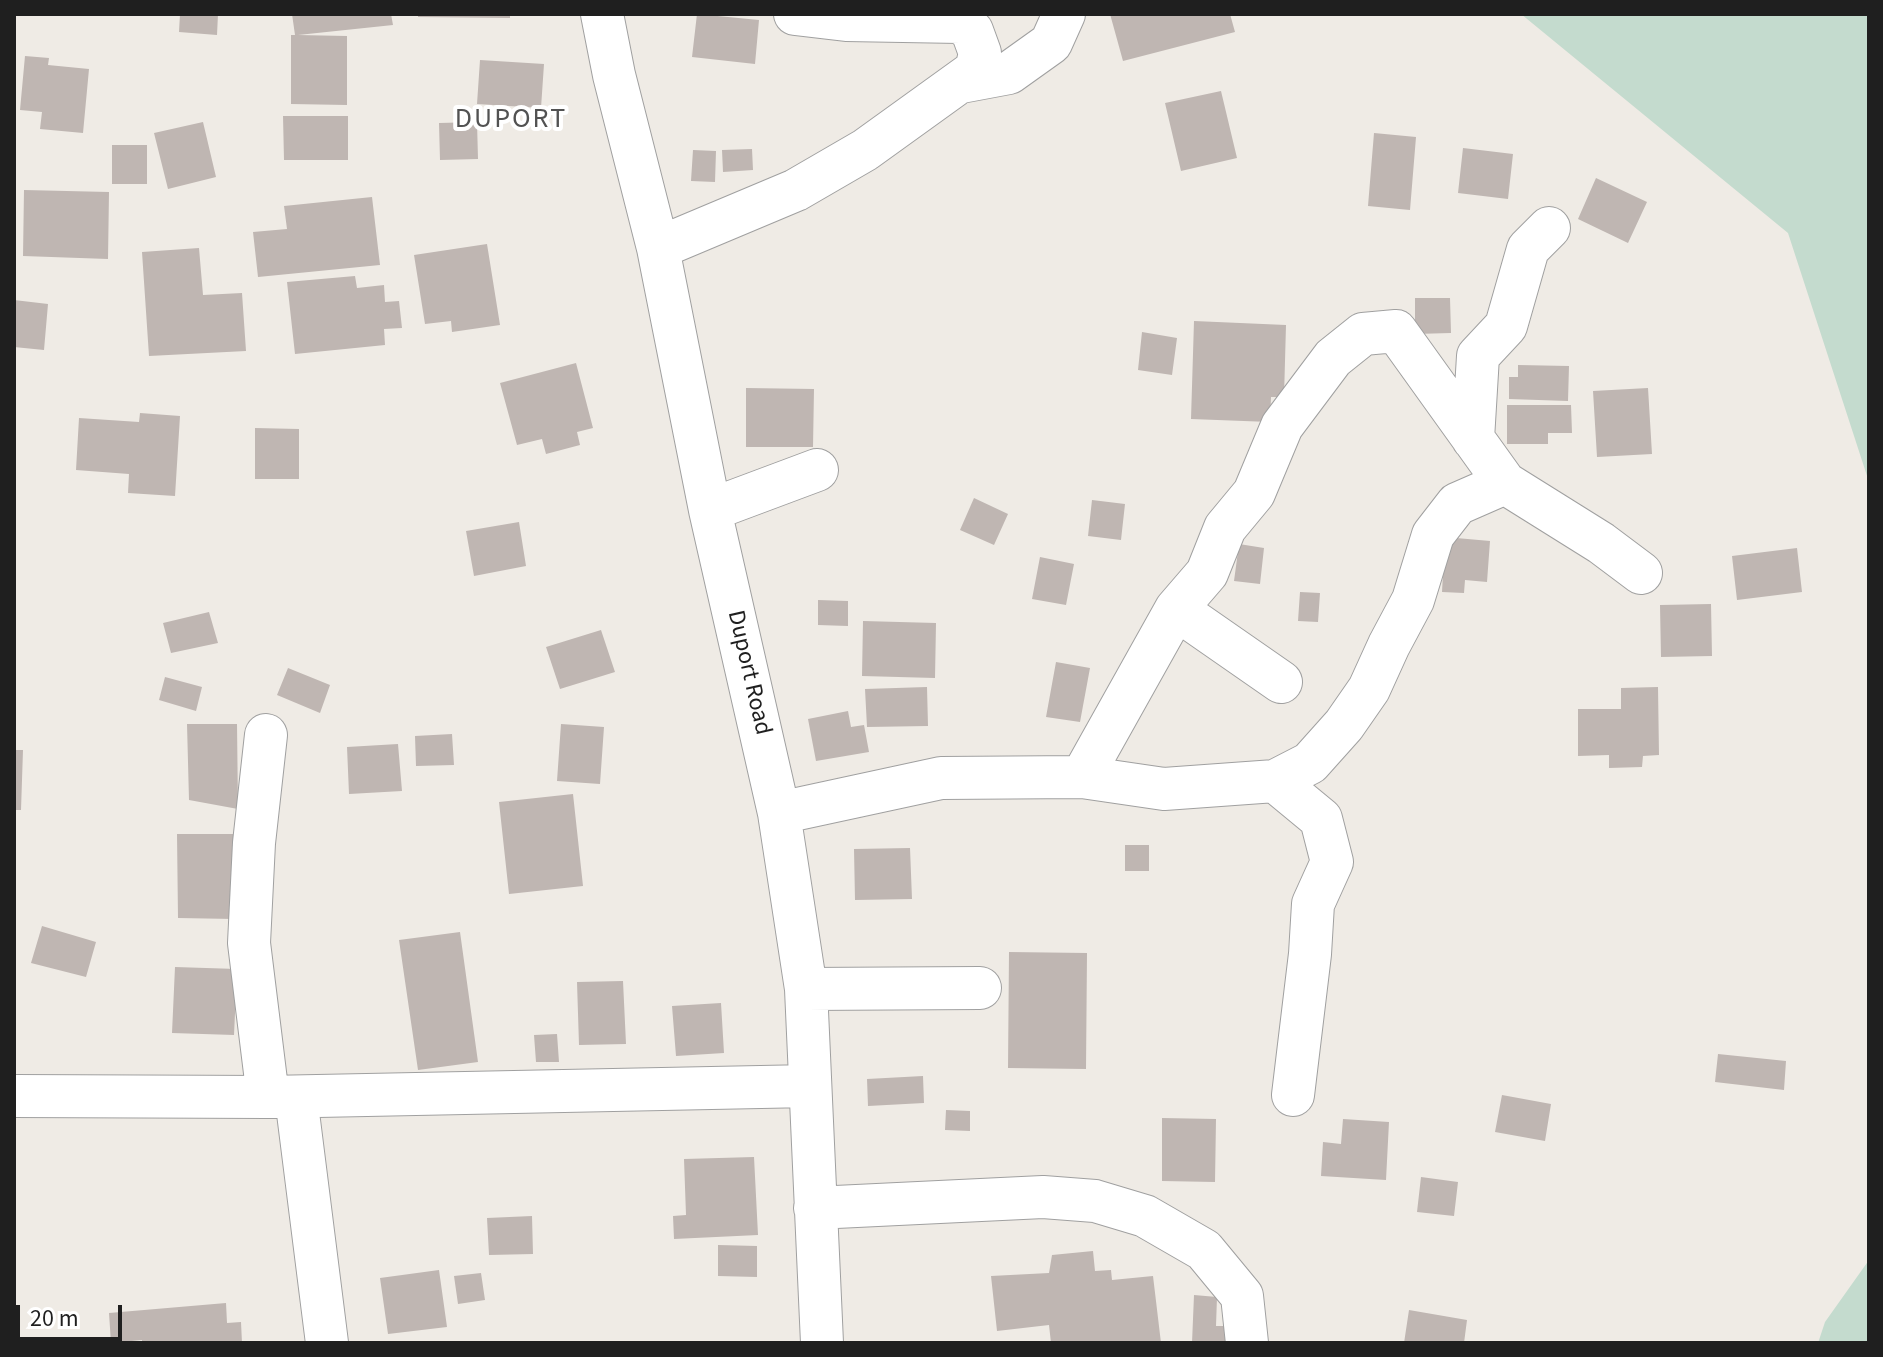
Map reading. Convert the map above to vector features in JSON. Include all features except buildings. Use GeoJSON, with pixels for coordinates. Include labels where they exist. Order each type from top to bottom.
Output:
{"type":"FeatureCollection","features":[{"type":"Feature","properties":{"kind":"street","name":"Duport Road"},"geometry":{"type":"LineString","coordinates":[[602,14],[614,75],[658,248],[710,510],[779,813],[806,989],[822,1343]]}},
{"type":"Feature","properties":{"kind":"street"},"geometry":{"type":"LineString","coordinates":[[658,248],[796,190],[865,150],[976,70],[980,53],[972,31],[960,22],[846,20],[795,14]]}},
{"type":"Feature","properties":{"kind":"street"},"geometry":{"type":"LineString","coordinates":[[961,82],[1009,73],[1051,43],[1064,14]]}},
{"type":"Feature","properties":{"kind":"street"},"geometry":{"type":"LineString","coordinates":[[1473,439],[1478,356],[1506,326],[1528,249],[1549,228]]}},
{"type":"Feature","properties":{"kind":"street"},"geometry":{"type":"LineString","coordinates":[[1082,777],[1176,609],[1207,573],[1225,528],[1254,493],[1282,426],[1333,358],[1363,334],[1396,331],[1505,483],[1601,543],[1641,573]]}},
{"type":"Feature","properties":{"kind":"street"},"geometry":{"type":"LineString","coordinates":[[710,510],[817,470]]}},
{"type":"Feature","properties":{"kind":"street"},"geometry":{"type":"LineString","coordinates":[[779,813],[941,778],[1082,777],[1164,789],[1275,781],[1310,763],[1344,725],[1369,689],[1413,600],[1433,535],[1457,504],[1505,483]]}},
{"type":"Feature","properties":{"kind":"street"},"geometry":{"type":"LineString","coordinates":[[1176,609],[1281,682]]}},
{"type":"Feature","properties":{"kind":"street"},"geometry":{"type":"LineString","coordinates":[[266,735],[254,843],[249,943],[282,1097],[327,1343]]}},
{"type":"Feature","properties":{"kind":"street"},"geometry":{"type":"LineString","coordinates":[[1275,781],[1321,819],[1332,862],[1313,904],[1293,1095]]}},
{"type":"Feature","properties":{"kind":"street"},"geometry":{"type":"LineString","coordinates":[[806,989],[980,988]]}},
{"type":"Feature","properties":{"kind":"street"},"geometry":{"type":"LineString","coordinates":[[14,1096],[282,1097],[810,1086]]}},
{"type":"Feature","properties":{"kind":"street"},"geometry":{"type":"LineString","coordinates":[[815,1208],[1043,1197],[1095,1201],[1145,1216],[1204,1250],[1242,1296],[1247,1343]]}},
{"type":"Feature","properties":{"kind":"green space"},"geometry":{"type":"Polygon","coordinates":[[[1521,14],[1869,14],[1869,482],[1788,233],[1521,14]]]}},
{"type":"Feature","properties":{"kind":"green space"},"geometry":{"type":"Polygon","coordinates":[[[1869,1260],[1869,1343],[1818,1343],[1825,1322],[1869,1260]]]}},
{"type":"Feature","properties":{"kind":"district","name":"DUPORT"},"geometry":{"type":"Point","coordinates":[511,121]}}]}
